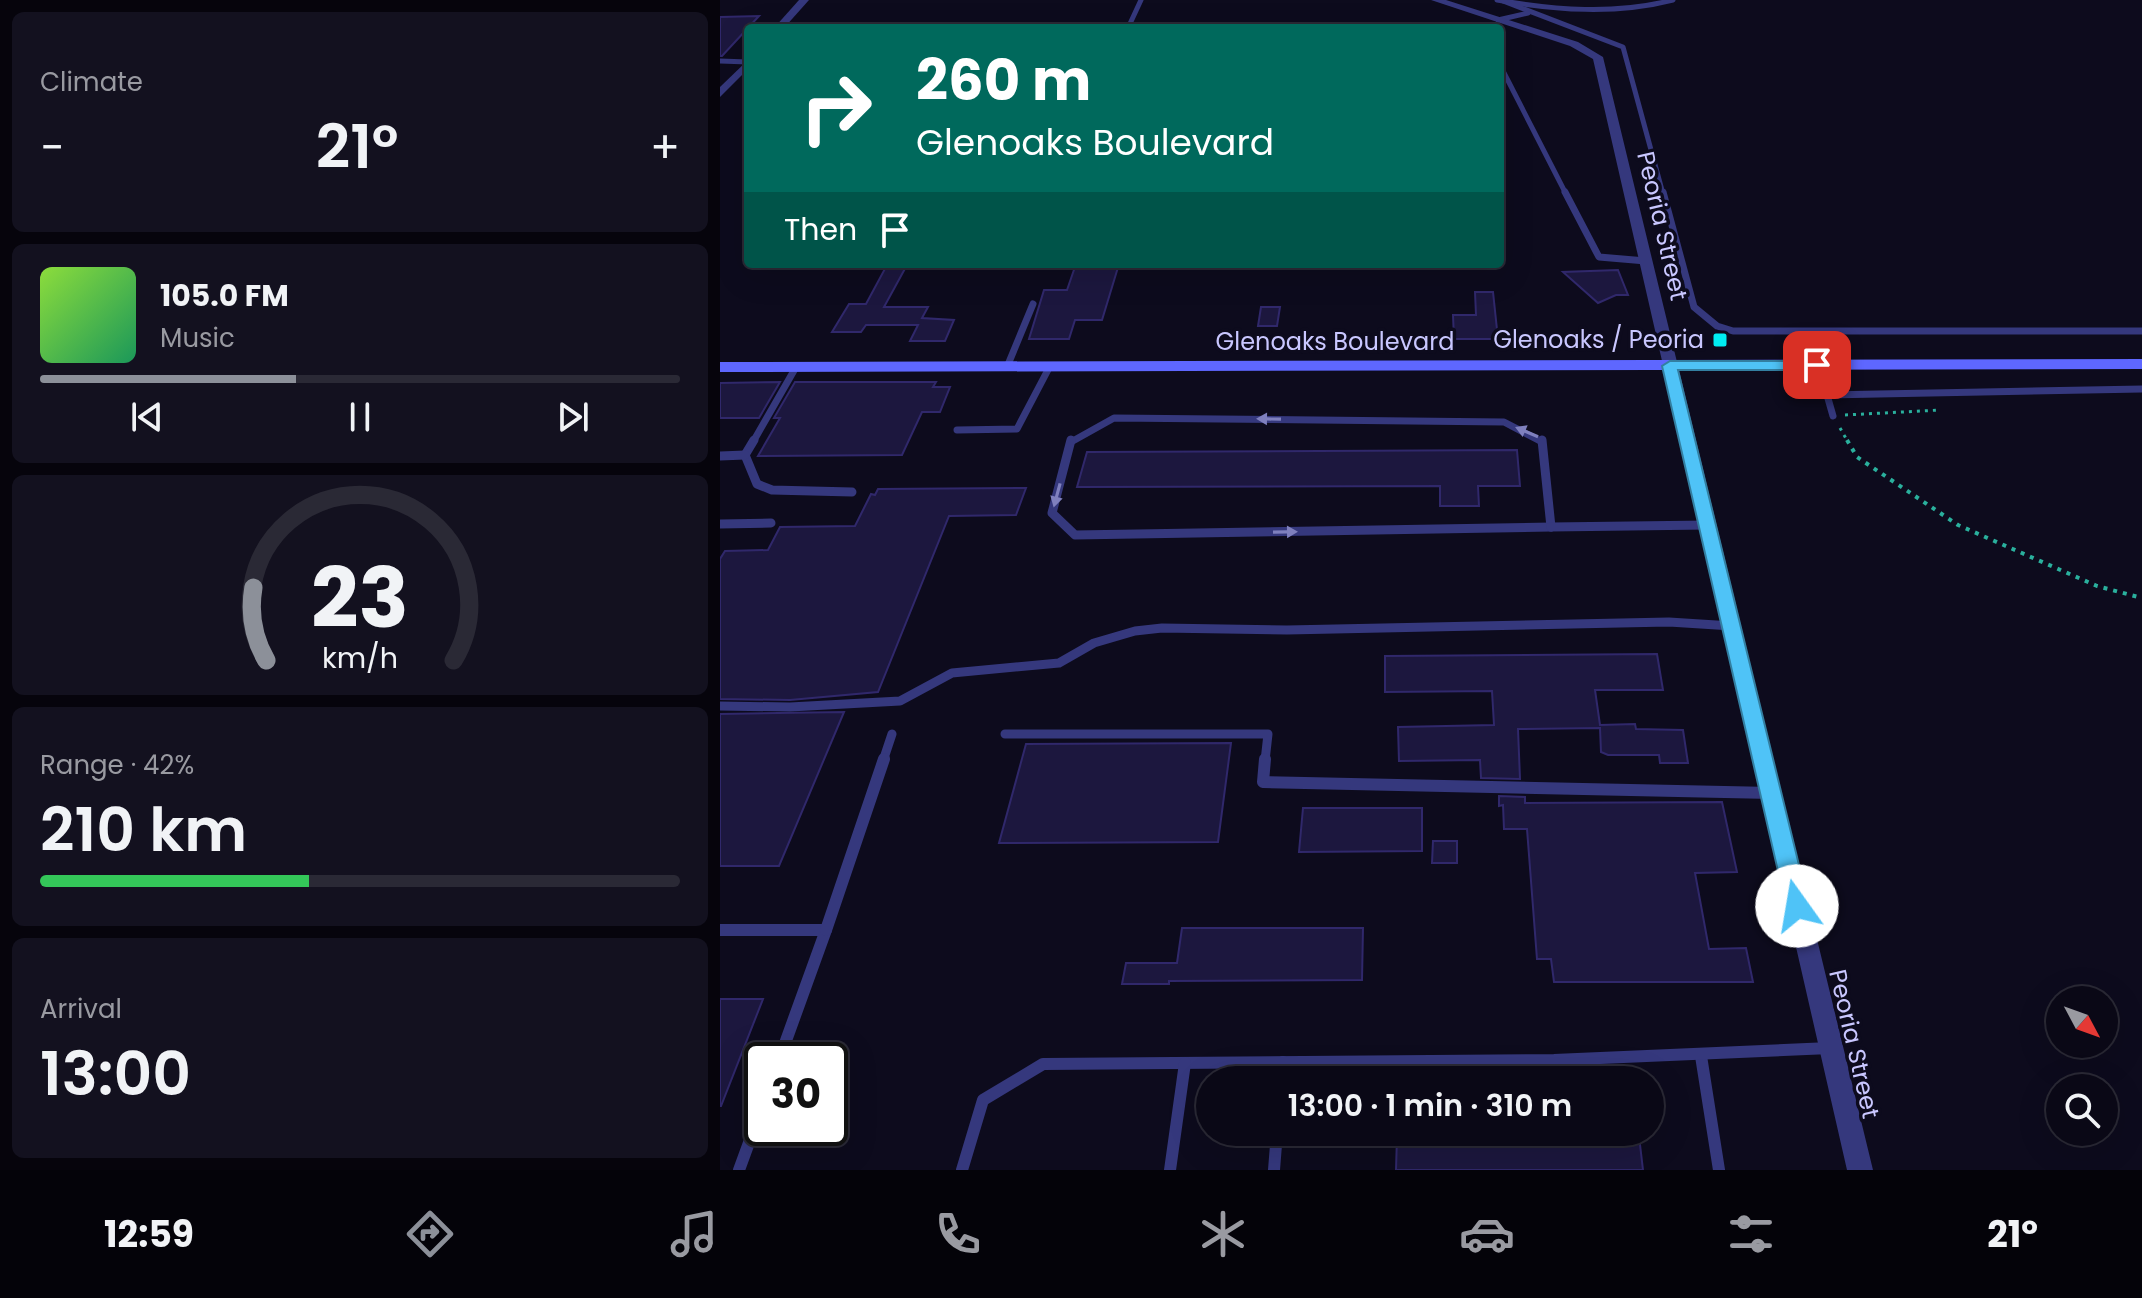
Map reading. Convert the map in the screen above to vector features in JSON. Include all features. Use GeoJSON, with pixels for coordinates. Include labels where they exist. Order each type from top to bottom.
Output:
{"type":"FeatureCollection","features":[{"type":"Feature","properties":{"kind":"main road","name":"Glenoaks Boulevard"},"geometry":{"type":"LineString","coordinates":[[720,367],[2142,364]]}},
{"type":"Feature","properties":{"kind":"street"},"geometry":{"type":"LineString","coordinates":[[783,24],[804,0]]}},
{"type":"Feature","properties":{"kind":"street"},"geometry":{"type":"LineString","coordinates":[[1436,0],[1498,20]]}},
{"type":"Feature","properties":{"kind":"street","name":"Peoria Street"},"geometry":{"type":"LineString","coordinates":[[1498,20],[1585,48],[1598,57],[1860,1170]]}},
{"type":"Feature","properties":{"kind":"street"},"geometry":{"type":"LineString","coordinates":[[720,94],[724,84],[744,66]]}},
{"type":"Feature","properties":{"kind":"lane"},"geometry":{"type":"LineString","coordinates":[[1130,24],[1141,0]]}},
{"type":"Feature","properties":{"kind":"lane"},"geometry":{"type":"LineString","coordinates":[[1500,1],[1565,10],[1624,8],[1673,0]]}},
{"type":"Feature","properties":{"kind":"lane"},"geometry":{"type":"LineString","coordinates":[[1500,1],[1623,47],[1694,307],[1717,326],[1733,331],[2142,331]]}},
{"type":"Feature","properties":{"kind":"lane"},"geometry":{"type":"LineString","coordinates":[[1498,20],[1531,13]]}},
{"type":"Feature","properties":{"kind":"lane"},"geometry":{"type":"LineString","coordinates":[[720,61],[744,62]]}},
{"type":"Feature","properties":{"kind":"lane"},"geometry":{"type":"LineString","coordinates":[[1504,73],[1599,257],[1646,261]]}},
{"type":"Feature","properties":{"kind":"lane"},"geometry":{"type":"LineString","coordinates":[[1007,367],[1033,304]]}},
{"type":"Feature","properties":{"kind":"lane"},"geometry":{"type":"LineString","coordinates":[[957,430],[1017,429],[1050,366]]}},
{"type":"Feature","properties":{"kind":"lane"},"geometry":{"type":"LineString","coordinates":[[745,455],[796,367]]}},
{"type":"Feature","properties":{"kind":"lane"},"geometry":{"type":"LineString","coordinates":[[1833,416],[1827,395],[2142,389]]}},
{"type":"Feature","properties":{"kind":"lane"},"geometry":{"type":"LineString","coordinates":[[1551,528],[1542,439],[1504,422],[1114,418],[1071,440],[1052,513],[1075,535],[1551,528],[1708,525]]}},
{"type":"Feature","properties":{"kind":"lane"},"geometry":{"type":"LineString","coordinates":[[720,456],[745,455]]}},
{"type":"Feature","properties":{"kind":"lane"},"geometry":{"type":"LineString","coordinates":[[745,455],[757,484],[772,490],[852,492]]}},
{"type":"Feature","properties":{"kind":"lane"},"geometry":{"type":"LineString","coordinates":[[720,524],[771,523]]}},
{"type":"Feature","properties":{"kind":"lane"},"geometry":{"type":"LineString","coordinates":[[720,706],[790,707],[900,701],[952,673],[1059,663],[1094,643],[1162,628],[1287,630],[1669,622],[1732,626]]}},
{"type":"Feature","properties":{"kind":"lane"},"geometry":{"type":"LineString","coordinates":[[786,1042],[892,734]]}},
{"type":"Feature","properties":{"kind":"lane"},"geometry":{"type":"LineString","coordinates":[[1005,734],[1268,734],[1263,782],[1772,793]]}},
{"type":"Feature","properties":{"kind":"lane"},"geometry":{"type":"LineString","coordinates":[[720,930],[826,930]]}},
{"type":"Feature","properties":{"kind":"lane"},"geometry":{"type":"LineString","coordinates":[[962,1170],[983,1100],[1043,1064],[1554,1060],[1830,1048]]}},
{"type":"Feature","properties":{"kind":"lane"},"geometry":{"type":"LineString","coordinates":[[1701,1056],[1719,1170]]}},
{"type":"Feature","properties":{"kind":"lane"},"geometry":{"type":"LineString","coordinates":[[1283,1062],[1283,1066]]}},
{"type":"Feature","properties":{"kind":"lane"},"geometry":{"type":"LineString","coordinates":[[1170,1170],[1185,1063]]}},
{"type":"Feature","properties":{"kind":"lane"},"geometry":{"type":"LineString","coordinates":[[739,1170],[748,1146]]}},
{"type":"Feature","properties":{"kind":"lane"},"geometry":{"type":"LineString","coordinates":[[1274,1170],[1276,1146]]}},
{"type":"Feature","properties":{"kind":"path"},"geometry":{"type":"LineString","coordinates":[[1943,409],[1833,416],[1857,457],[1958,525],[2097,586],[2142,598]]}},
{"type":"Feature","properties":{"kind":"building"},"geometry":{"type":"Polygon","coordinates":[[[759,16],[752,24],[744,24],[744,32],[722,56],[720,56],[720,17],[759,16]]]}},
{"type":"Feature","properties":{"kind":"building"},"geometry":{"type":"Polygon","coordinates":[[[885,268],[905,268],[884,307],[928,307],[922,318],[954,320],[945,341],[910,341],[918,325],[866,325],[861,332],[832,332],[849,304],[866,304],[885,268]]]}},
{"type":"Feature","properties":{"kind":"building"},"geometry":{"type":"Polygon","coordinates":[[[1075,268],[1118,268],[1102,320],[1075,320],[1069,339],[1029,339],[1044,290],[1067,290],[1075,268]]]}},
{"type":"Feature","properties":{"kind":"building"},"geometry":{"type":"Polygon","coordinates":[[[1618,270],[1628,295],[1616,295],[1598,303],[1563,272],[1618,270]]]}},
{"type":"Feature","properties":{"kind":"building"},"geometry":{"type":"Polygon","coordinates":[[[1475,292],[1493,292],[1498,339],[1454,339],[1453,315],[1476,315],[1475,292]]]}},
{"type":"Feature","properties":{"kind":"building"},"geometry":{"type":"Polygon","coordinates":[[[1261,307],[1280,307],[1277,326],[1258,326],[1261,307]]]}},
{"type":"Feature","properties":{"kind":"building"},"geometry":{"type":"Polygon","coordinates":[[[780,382],[759,418],[720,418],[720,383],[780,382]]]}},
{"type":"Feature","properties":{"kind":"building"},"geometry":{"type":"Polygon","coordinates":[[[795,382],[936,382],[933,387],[950,387],[940,412],[922,412],[902,455],[758,456],[780,418],[774,418],[795,382]]]}},
{"type":"Feature","properties":{"kind":"building"},"geometry":{"type":"Polygon","coordinates":[[[1517,450],[1520,486],[1478,486],[1479,506],[1440,506],[1440,486],[1077,487],[1087,452],[1517,450]]]}},
{"type":"Feature","properties":{"kind":"building"},"geometry":{"type":"Polygon","coordinates":[[[1026,488],[1016,515],[949,516],[878,692],[790,700],[720,699],[720,559],[725,551],[768,550],[780,527],[855,526],[871,494],[875,495],[878,489],[1026,488]]]}},
{"type":"Feature","properties":{"kind":"building"},"geometry":{"type":"Polygon","coordinates":[[[1657,654],[1663,690],[1595,690],[1600,725],[1635,724],[1636,729],[1683,730],[1688,763],[1660,763],[1659,755],[1608,755],[1601,752],[1600,728],[1518,729],[1520,779],[1481,778],[1480,760],[1399,761],[1398,727],[1494,725],[1492,691],[1385,692],[1385,656],[1657,654]]]}},
{"type":"Feature","properties":{"kind":"building"},"geometry":{"type":"Polygon","coordinates":[[[844,712],[779,866],[720,866],[720,714],[844,712]]]}},
{"type":"Feature","properties":{"kind":"building"},"geometry":{"type":"Polygon","coordinates":[[[1231,743],[1218,842],[999,843],[1026,744],[1231,743]]]}},
{"type":"Feature","properties":{"kind":"building"},"geometry":{"type":"Polygon","coordinates":[[[1499,796],[1525,797],[1525,803],[1722,802],[1737,872],[1695,873],[1709,949],[1746,948],[1753,982],[1554,982],[1551,959],[1537,959],[1527,829],[1504,829],[1503,805],[1499,806],[1499,796]]]}},
{"type":"Feature","properties":{"kind":"building"},"geometry":{"type":"Polygon","coordinates":[[[1303,808],[1422,808],[1422,851],[1299,852],[1303,808]]]}},
{"type":"Feature","properties":{"kind":"building"},"geometry":{"type":"Polygon","coordinates":[[[1433,841],[1457,841],[1457,863],[1432,863],[1433,841]]]}},
{"type":"Feature","properties":{"kind":"building"},"geometry":{"type":"Polygon","coordinates":[[[1182,928],[1363,928],[1362,980],[1122,984],[1126,963],[1177,963],[1182,928]]]}},
{"type":"Feature","properties":{"kind":"building"},"geometry":{"type":"Polygon","coordinates":[[[720,999],[763,999],[744,1042],[720,1106],[720,999]]]}},
{"type":"Feature","properties":{"kind":"building"},"geometry":{"type":"Polygon","coordinates":[[[1397,1146],[1640,1146],[1643,1170],[1396,1170],[1397,1146]]]}},
{"type":"Feature","properties":{"kind":"place","name":"Glenoaks / Peoria"},"geometry":{"type":"Point","coordinates":[1720,340]}},
{"type":"Feature","properties":{"kind":"route"},"geometry":{"type":"LineString","coordinates":[[1797,906],[1670,366],[1817,365]]}}]}
